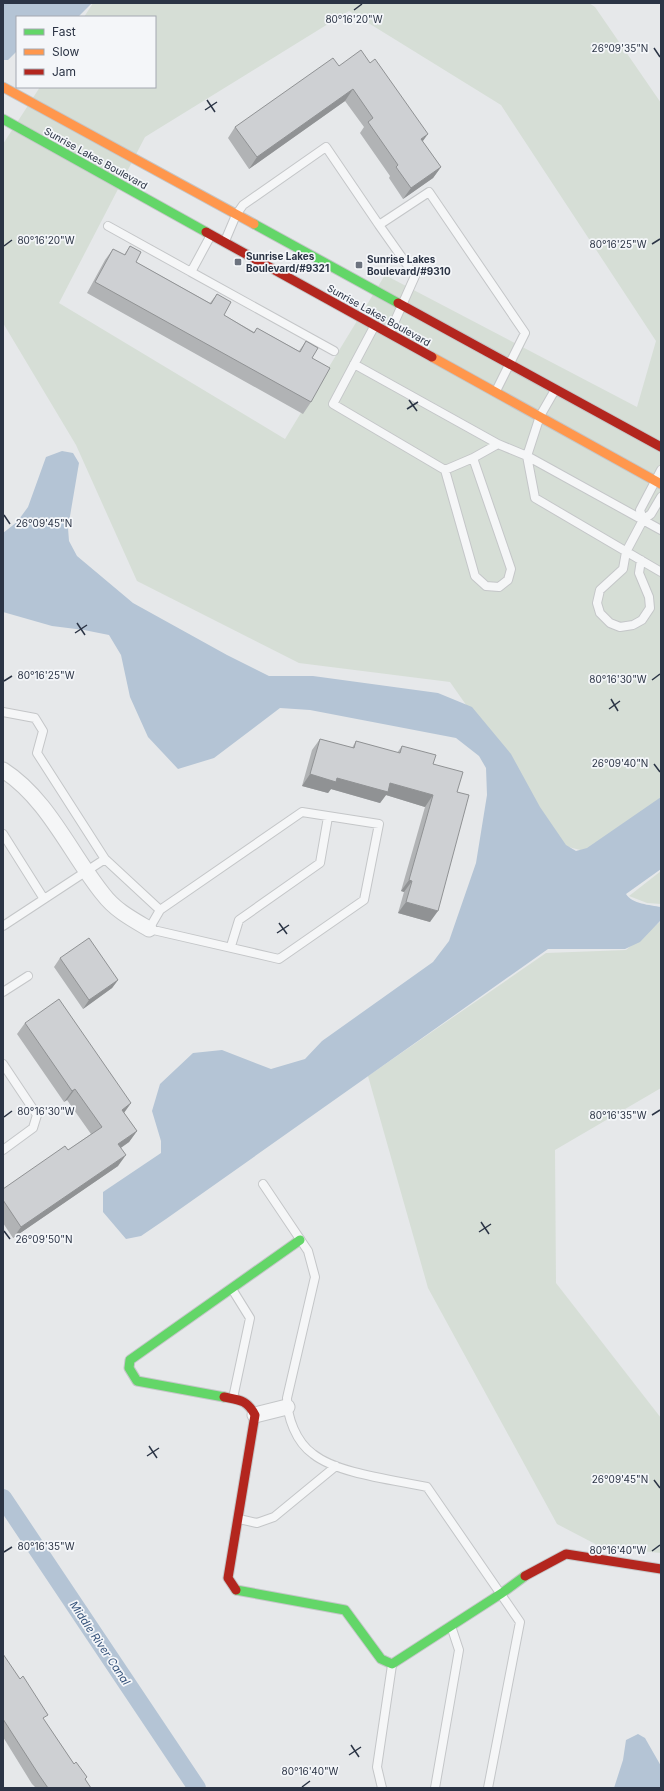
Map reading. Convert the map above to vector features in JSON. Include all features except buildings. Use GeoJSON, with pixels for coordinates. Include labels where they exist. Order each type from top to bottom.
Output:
{"type":"FeatureCollection","features":[{"type":"Feature","properties":{"kind":"street","name":"Sunrise Lakes Boulevard"},"geometry":{"type":"LineString","coordinates":[[3,87],[661,447]]}},
{"type":"Feature","properties":{"kind":"street","name":"Sunrise Lakes Boulevard"},"geometry":{"type":"LineString","coordinates":[[3,119],[658,482]]}},
{"type":"Feature","properties":{"kind":"street"},"geometry":{"type":"LineString","coordinates":[[3,770],[19,781],[33,796],[103,894],[122,913],[149,929]]}},
{"type":"Feature","properties":{"kind":"street"},"geometry":{"type":"LineString","coordinates":[[300,1240],[130,1360],[129,1368],[137,1380],[241,1400],[250,1406],[255,1415],[228,1578],[235,1590],[345,1610],[381,1659],[392,1664],[502,1593],[530,1572],[566,1554],[661,1570]]}},
{"type":"Feature","properties":{"kind":"street"},"geometry":{"type":"LineString","coordinates":[[255,1415],[287,1407]]}},
{"type":"Feature","properties":{"kind":"lane"},"geometry":{"type":"LineString","coordinates":[[224,241],[236,215],[243,205],[326,147],[415,276],[390,333]]}},
{"type":"Feature","properties":{"kind":"lane"},"geometry":{"type":"LineString","coordinates":[[379,225],[429,192],[525,333],[496,392]]}},
{"type":"Feature","properties":{"kind":"lane"},"geometry":{"type":"LineString","coordinates":[[108,226],[334,351]]}},
{"type":"Feature","properties":{"kind":"lane"},"geometry":{"type":"LineString","coordinates":[[191,272],[211,234]]}},
{"type":"Feature","properties":{"kind":"lane"},"geometry":{"type":"LineString","coordinates":[[375,325],[333,404],[445,470],[475,576],[486,586],[499,587],[508,580],[511,569],[473,458]]}},
{"type":"Feature","properties":{"kind":"lane"},"geometry":{"type":"LineString","coordinates":[[354,364],[498,444],[527,456],[661,530]]}},
{"type":"Feature","properties":{"kind":"lane"},"geometry":{"type":"LineString","coordinates":[[555,390],[540,416],[527,456],[535,498],[661,572]]}},
{"type":"Feature","properties":{"kind":"lane"},"geometry":{"type":"LineString","coordinates":[[445,470],[473,458],[498,444]]}},
{"type":"Feature","properties":{"kind":"lane"},"geometry":{"type":"LineString","coordinates":[[643,520],[640,510],[658,482],[661,470]]}},
{"type":"Feature","properties":{"kind":"lane"},"geometry":{"type":"LineString","coordinates":[[641,560],[639,573],[649,598],[650,608],[642,620],[633,625],[620,627],[610,623],[600,613],[597,603],[600,590],[623,569],[626,552],[643,520],[651,514],[661,497]]}},
{"type":"Feature","properties":{"kind":"lane"},"geometry":{"type":"LineString","coordinates":[[3,712],[35,718],[43,731],[37,753],[105,859],[160,910]]}},
{"type":"Feature","properties":{"kind":"lane"},"geometry":{"type":"LineString","coordinates":[[302,812],[328,817],[379,824],[364,900],[279,959],[231,946],[149,929],[160,910],[302,812]]}},
{"type":"Feature","properties":{"kind":"lane"},"geometry":{"type":"LineString","coordinates":[[231,946],[239,920],[320,863],[328,817]]}},
{"type":"Feature","properties":{"kind":"lane"},"geometry":{"type":"LineString","coordinates":[[3,834],[44,899]]}},
{"type":"Feature","properties":{"kind":"lane"},"geometry":{"type":"LineString","coordinates":[[3,926],[86,870],[105,859]]}},
{"type":"Feature","properties":{"kind":"lane"},"geometry":{"type":"LineString","coordinates":[[3,992],[28,976]]}},
{"type":"Feature","properties":{"kind":"lane"},"geometry":{"type":"LineString","coordinates":[[3,1064],[37,1115],[33,1128],[3,1150]]}},
{"type":"Feature","properties":{"kind":"lane"},"geometry":{"type":"LineString","coordinates":[[263,1184],[308,1251],[315,1277],[286,1398],[287,1407],[296,1434],[312,1454],[329,1464],[427,1488],[502,1593],[520,1622],[488,1788]]}},
{"type":"Feature","properties":{"kind":"lane"},"geometry":{"type":"LineString","coordinates":[[232,1288],[250,1318],[232,1399]]}},
{"type":"Feature","properties":{"kind":"lane"},"geometry":{"type":"LineString","coordinates":[[238,1519],[256,1523],[274,1517],[336,1466]]}},
{"type":"Feature","properties":{"kind":"lane"},"geometry":{"type":"LineString","coordinates":[[435,1788],[459,1650],[451,1626]]}},
{"type":"Feature","properties":{"kind":"lane"},"geometry":{"type":"LineString","coordinates":[[382,1788],[377,1767],[392,1664]]}},
{"type":"Feature","properties":{"kind":"shaded area"},"geometry":{"type":"Polygon","coordinates":[[[93,3],[589,3],[595,7],[661,103],[661,798],[584,851],[565,846],[450,682],[299,663],[137,581],[76,445],[3,323],[3,144],[39,88],[156,88],[156,16],[85,16],[93,3]],[[349,11],[145,137],[59,303],[285,439],[385,275],[637,407],[656,341],[501,105],[349,11]]]}},
{"type":"Feature","properties":{"kind":"shaded area"},"geometry":{"type":"Polygon","coordinates":[[[661,871],[661,904],[647,903],[629,896],[661,871]]]}},
{"type":"Feature","properties":{"kind":"shaded area"},"geometry":{"type":"Polygon","coordinates":[[[661,921],[661,1088],[555,1150],[556,1283],[661,1418],[661,1553],[601,1547],[557,1524],[428,1288],[368,1076],[546,953],[626,950],[661,921]]]}},
{"type":"Feature","properties":{"kind":"water"},"geometry":{"type":"Polygon","coordinates":[[[4,3],[92,3],[79,16],[16,16],[16,52],[8,60],[3,60],[4,3]]]}},
{"type":"Feature","properties":{"kind":"water"},"geometry":{"type":"Polygon","coordinates":[[[62,451],[73,453],[79,463],[68,528],[69,541],[77,556],[133,603],[227,655],[269,676],[313,676],[438,693],[472,707],[511,754],[540,807],[566,845],[576,851],[587,848],[661,797],[661,869],[626,894],[632,900],[637,902],[661,907],[661,920],[640,942],[625,949],[548,949],[166,1219],[141,1236],[126,1239],[103,1212],[103,1192],[161,1153],[161,1141],[152,1111],[160,1084],[193,1053],[222,1050],[271,1069],[305,1059],[322,1041],[433,962],[449,941],[476,863],[487,795],[486,768],[479,756],[456,738],[310,710],[280,708],[214,758],[178,769],[148,737],[130,697],[121,655],[109,635],[52,626],[3,612],[3,533],[17,522],[28,507],[46,457],[62,451]]]}},
{"type":"Feature","properties":{"kind":"water"},"geometry":{"type":"Polygon","coordinates":[[[638,1734],[645,1738],[661,1766],[661,1788],[614,1788],[623,1760],[626,1740],[638,1734]]]}},
{"type":"Feature","properties":{"kind":"waterway","name":"Middle River Canal"},"geometry":{"type":"LineString","coordinates":[[3,1498],[197,1788]]}},
{"type":"Feature","properties":{"kind":"traffic: fast"},"geometry":{"type":"LineString","coordinates":[[3,119],[206,232]]}},
{"type":"Feature","properties":{"kind":"traffic: fast"},"geometry":{"type":"LineString","coordinates":[[254,224],[398,303]]}},
{"type":"Feature","properties":{"kind":"traffic: fast"},"geometry":{"type":"LineString","coordinates":[[224,1397],[137,1381],[129,1368],[130,1360],[300,1240]]}},
{"type":"Feature","properties":{"kind":"traffic: fast"},"geometry":{"type":"LineString","coordinates":[[236,1590],[345,1610],[381,1659],[392,1664],[502,1593],[525,1576]]}},
{"type":"Feature","properties":{"kind":"traffic: slow"},"geometry":{"type":"LineString","coordinates":[[3,87],[254,224]]}},
{"type":"Feature","properties":{"kind":"traffic: slow"},"geometry":{"type":"LineString","coordinates":[[432,357],[661,484]]}},
{"type":"Feature","properties":{"kind":"traffic: jam"},"geometry":{"type":"LineString","coordinates":[[206,232],[432,357]]}},
{"type":"Feature","properties":{"kind":"traffic: jam"},"geometry":{"type":"LineString","coordinates":[[398,303],[661,447]]}},
{"type":"Feature","properties":{"kind":"traffic: jam"},"geometry":{"type":"LineString","coordinates":[[224,1397],[246,1404],[255,1415],[228,1578],[236,1590]]}},
{"type":"Feature","properties":{"kind":"traffic: jam"},"geometry":{"type":"LineString","coordinates":[[525,1576],[566,1554],[661,1569]]}},
{"type":"Feature","properties":{"kind":"place","name":"Sunrise Lakes Boulevard/#9321"},"geometry":{"type":"Point","coordinates":[238,262]}},
{"type":"Feature","properties":{"kind":"place","name":"Sunrise Lakes Boulevard/#9310"},"geometry":{"type":"Point","coordinates":[359,265]}}]}
